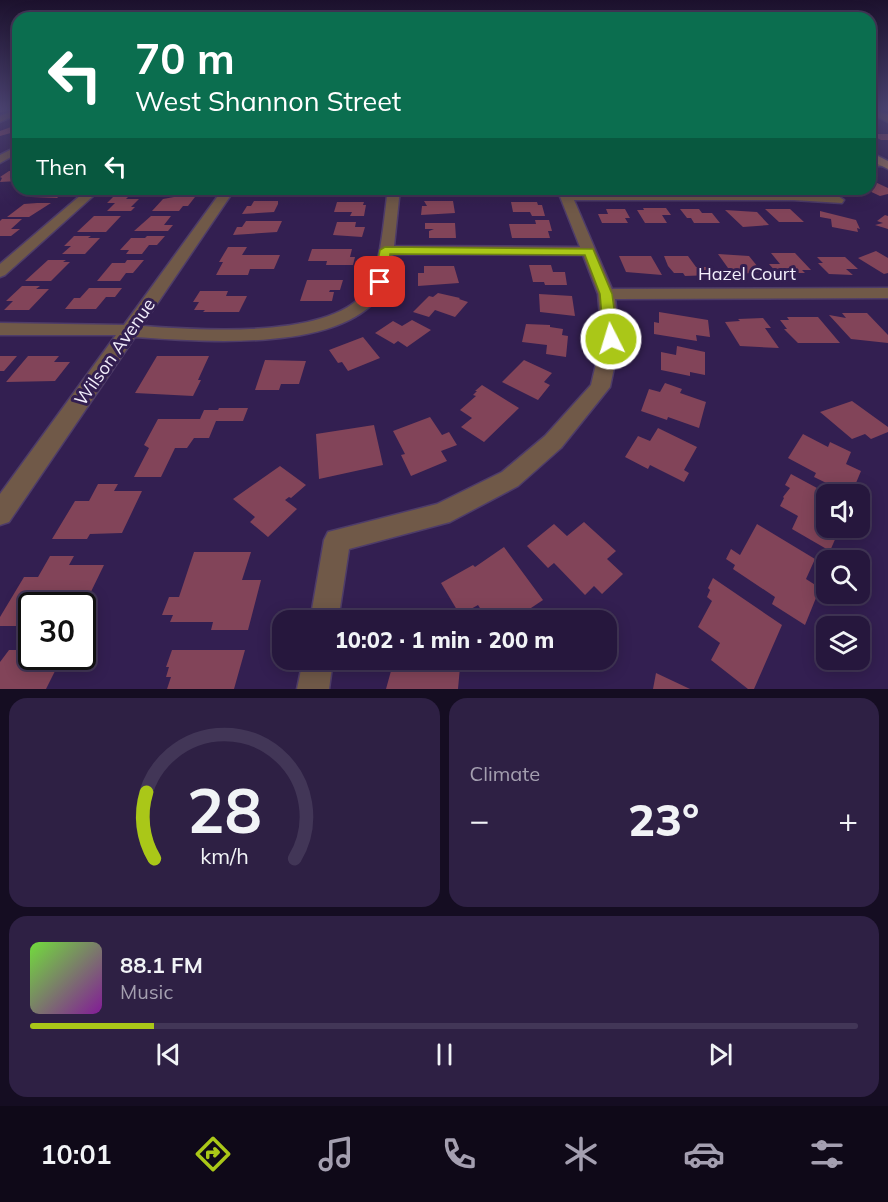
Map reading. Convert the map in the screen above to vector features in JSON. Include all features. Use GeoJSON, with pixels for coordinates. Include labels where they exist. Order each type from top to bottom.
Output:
{"type":"FeatureCollection","features":[{"type":"Feature","properties":{"kind":"street"},"geometry":{"type":"LineString","coordinates":[[0,272],[88,195]]}},
{"type":"Feature","properties":{"kind":"street","name":"Wilson Avenue"},"geometry":{"type":"LineString","coordinates":[[0,514],[225,195]]}},
{"type":"Feature","properties":{"kind":"street"},"geometry":{"type":"LineString","coordinates":[[0,329],[273,333],[328,323],[356,309],[370,297],[380,282],[393,195]]}},
{"type":"Feature","properties":{"kind":"street"},"geometry":{"type":"LineString","coordinates":[[326,610],[337,540],[441,514],[510,479],[553,442],[600,387],[611,339],[606,294],[566,195]]}},
{"type":"Feature","properties":{"kind":"street"},"geometry":{"type":"LineString","coordinates":[[717,195],[793,196],[838,200]]}},
{"type":"Feature","properties":{"kind":"street"},"geometry":{"type":"LineString","coordinates":[[385,250],[589,251]]}},
{"type":"Feature","properties":{"kind":"street","name":"Hazel Court"},"geometry":{"type":"LineString","coordinates":[[606,294],[888,293]]}},
{"type":"Feature","properties":{"kind":"street"},"geometry":{"type":"LineString","coordinates":[[313,689],[316,670]]}},
{"type":"Feature","properties":{"kind":"building"},"geometry":{"type":"Polygon","coordinates":[[[12,171],[12,181],[0,182],[2,178],[0,177],[12,171]]]}},
{"type":"Feature","properties":{"kind":"building"},"geometry":{"type":"Polygon","coordinates":[[[876,182],[888,188],[888,194],[880,196],[876,194],[876,182]]]}},
{"type":"Feature","properties":{"kind":"building"},"geometry":{"type":"Polygon","coordinates":[[[34,195],[61,195],[57,198],[31,197],[34,195]]]}},
{"type":"Feature","properties":{"kind":"building"},"geometry":{"type":"Polygon","coordinates":[[[251,195],[264,195],[263,197],[250,197],[251,195]]]}},
{"type":"Feature","properties":{"kind":"building"},"geometry":{"type":"Polygon","coordinates":[[[430,195],[448,195],[448,197],[430,197],[430,195]]]}},
{"type":"Feature","properties":{"kind":"building"},"geometry":{"type":"Polygon","coordinates":[[[508,195],[534,195],[537,197],[509,197],[508,195]]]}},
{"type":"Feature","properties":{"kind":"building"},"geometry":{"type":"Polygon","coordinates":[[[113,197],[139,199],[131,207],[135,207],[131,211],[107,211],[115,203],[107,203],[113,197]]]}},
{"type":"Feature","properties":{"kind":"building"},"geometry":{"type":"Polygon","coordinates":[[[195,197],[188,206],[183,206],[179,211],[152,211],[163,199],[195,197]]]}},
{"type":"Feature","properties":{"kind":"building"},"geometry":{"type":"Polygon","coordinates":[[[254,201],[278,201],[278,204],[274,212],[242,214],[254,201]]]}},
{"type":"Feature","properties":{"kind":"building"},"geometry":{"type":"Polygon","coordinates":[[[424,201],[453,201],[455,213],[421,215],[422,206],[427,206],[424,201]]]}},
{"type":"Feature","properties":{"kind":"building"},"geometry":{"type":"Polygon","coordinates":[[[337,202],[364,202],[363,205],[366,205],[364,216],[350,216],[352,212],[334,212],[337,202]]]}},
{"type":"Feature","properties":{"kind":"building"},"geometry":{"type":"Polygon","coordinates":[[[511,202],[537,202],[538,205],[542,205],[545,216],[532,216],[530,212],[513,212],[511,202]]]}},
{"type":"Feature","properties":{"kind":"building"},"geometry":{"type":"Polygon","coordinates":[[[51,203],[29,217],[7,217],[24,204],[51,203]]]}},
{"type":"Feature","properties":{"kind":"building"},"geometry":{"type":"Polygon","coordinates":[[[643,208],[666,208],[671,215],[662,215],[667,223],[645,223],[637,210],[644,210],[643,208]]]}},
{"type":"Feature","properties":{"kind":"building"},"geometry":{"type":"Polygon","coordinates":[[[606,209],[625,209],[630,218],[625,218],[628,223],[602,223],[598,214],[608,214],[606,209]]]}},
{"type":"Feature","properties":{"kind":"building"},"geometry":{"type":"Polygon","coordinates":[[[680,209],[699,209],[702,213],[712,213],[720,223],[694,223],[680,209]]]}},
{"type":"Feature","properties":{"kind":"building"},"geometry":{"type":"Polygon","coordinates":[[[765,209],[790,209],[804,222],[779,222],[765,209]]]}},
{"type":"Feature","properties":{"kind":"building"},"geometry":{"type":"Polygon","coordinates":[[[725,210],[757,212],[769,225],[743,227],[725,210]]]}},
{"type":"Feature","properties":{"kind":"building"},"geometry":{"type":"Polygon","coordinates":[[[820,211],[856,220],[860,229],[857,228],[858,232],[832,227],[831,219],[820,217],[820,211]]]}},
{"type":"Feature","properties":{"kind":"building"},"geometry":{"type":"Polygon","coordinates":[[[885,215],[888,216],[888,229],[875,225],[883,223],[877,221],[885,215]]]}},
{"type":"Feature","properties":{"kind":"building"},"geometry":{"type":"Polygon","coordinates":[[[94,216],[121,216],[106,232],[77,232],[94,216]]]}},
{"type":"Feature","properties":{"kind":"building"},"geometry":{"type":"Polygon","coordinates":[[[151,216],[171,216],[164,225],[173,225],[168,231],[134,231],[151,216]]]}},
{"type":"Feature","properties":{"kind":"building"},"geometry":{"type":"Polygon","coordinates":[[[2,219],[22,219],[11,229],[20,229],[11,236],[0,236],[2,219]]]}},
{"type":"Feature","properties":{"kind":"building"},"geometry":{"type":"Polygon","coordinates":[[[535,220],[549,220],[552,231],[548,231],[550,238],[512,238],[509,224],[536,224],[535,220]]]}},
{"type":"Feature","properties":{"kind":"building"},"geometry":{"type":"Polygon","coordinates":[[[246,221],[282,221],[277,232],[233,235],[237,227],[242,227],[246,221]]]}},
{"type":"Feature","properties":{"kind":"building"},"geometry":{"type":"Polygon","coordinates":[[[337,222],[356,222],[355,227],[365,227],[362,237],[333,235],[337,222]]]}},
{"type":"Feature","properties":{"kind":"building"},"geometry":{"type":"Polygon","coordinates":[[[425,223],[455,223],[456,238],[429,238],[429,231],[434,229],[425,229],[425,223]]]}},
{"type":"Feature","properties":{"kind":"building"},"geometry":{"type":"Polygon","coordinates":[[[74,236],[100,238],[85,254],[62,254],[71,246],[64,246],[74,236]]]}},
{"type":"Feature","properties":{"kind":"building"},"geometry":{"type":"Polygon","coordinates":[[[165,236],[157,245],[149,245],[142,254],[126,254],[129,250],[120,250],[131,238],[165,236]]]}},
{"type":"Feature","properties":{"kind":"building"},"geometry":{"type":"Polygon","coordinates":[[[228,247],[247,247],[242,255],[280,255],[274,269],[250,269],[248,275],[216,275],[223,262],[219,262],[228,247]]]}},
{"type":"Feature","properties":{"kind":"building"},"geometry":{"type":"Polygon","coordinates":[[[312,249],[352,249],[350,257],[355,257],[353,265],[326,265],[327,261],[308,261],[312,249]]]}},
{"type":"Feature","properties":{"kind":"building"},"geometry":{"type":"Polygon","coordinates":[[[876,251],[888,258],[888,273],[884,274],[858,258],[876,251]]]}},
{"type":"Feature","properties":{"kind":"building"},"geometry":{"type":"Polygon","coordinates":[[[771,253],[795,253],[811,270],[802,270],[805,273],[777,273],[769,264],[780,264],[771,253]]]}},
{"type":"Feature","properties":{"kind":"building"},"geometry":{"type":"Polygon","coordinates":[[[718,254],[749,256],[762,272],[729,275],[723,268],[728,268],[718,254]]]}},
{"type":"Feature","properties":{"kind":"building"},"geometry":{"type":"Polygon","coordinates":[[[619,256],[651,256],[662,275],[626,272],[619,256]]]}},
{"type":"Feature","properties":{"kind":"building"},"geometry":{"type":"Polygon","coordinates":[[[664,256],[688,256],[696,267],[707,267],[713,275],[685,276],[683,273],[674,273],[664,256]]]}},
{"type":"Feature","properties":{"kind":"building"},"geometry":{"type":"Polygon","coordinates":[[[817,257],[845,257],[858,269],[846,269],[853,275],[829,274],[818,263],[823,263],[817,257]]]}},
{"type":"Feature","properties":{"kind":"building"},"geometry":{"type":"Polygon","coordinates":[[[48,260],[70,262],[51,281],[25,281],[48,260]]]}},
{"type":"Feature","properties":{"kind":"building"},"geometry":{"type":"Polygon","coordinates":[[[127,260],[144,260],[133,273],[126,273],[120,281],[97,281],[112,263],[125,263],[127,260]]]}},
{"type":"Feature","properties":{"kind":"building"},"geometry":{"type":"Polygon","coordinates":[[[529,265],[551,265],[553,272],[565,272],[567,285],[545,285],[544,282],[533,282],[529,265]]]}},
{"type":"Feature","properties":{"kind":"building"},"geometry":{"type":"Polygon","coordinates":[[[424,266],[454,266],[459,283],[418,286],[418,273],[424,273],[424,266]]]}},
{"type":"Feature","properties":{"kind":"building"},"geometry":{"type":"Polygon","coordinates":[[[307,280],[343,280],[340,290],[330,290],[329,292],[334,292],[332,301],[300,301],[307,280]]]}},
{"type":"Feature","properties":{"kind":"building"},"geometry":{"type":"Polygon","coordinates":[[[22,286],[40,286],[36,289],[49,289],[29,310],[4,310],[13,301],[6,301],[22,286]]]}},
{"type":"Feature","properties":{"kind":"building"},"geometry":{"type":"Polygon","coordinates":[[[89,288],[122,288],[115,297],[106,297],[96,309],[65,309],[74,298],[80,298],[89,288]]]}},
{"type":"Feature","properties":{"kind":"building"},"geometry":{"type":"Polygon","coordinates":[[[200,291],[228,291],[226,296],[247,296],[239,312],[203,312],[205,310],[194,310],[199,302],[193,302],[200,291]]]}},
{"type":"Feature","properties":{"kind":"building"},"geometry":{"type":"Polygon","coordinates":[[[438,293],[468,302],[455,317],[435,310],[429,317],[413,312],[429,296],[433,297],[438,293]]]}},
{"type":"Feature","properties":{"kind":"building"},"geometry":{"type":"Polygon","coordinates":[[[539,294],[572,296],[575,316],[540,312],[539,294]]]}},
{"type":"Feature","properties":{"kind":"building"},"geometry":{"type":"Polygon","coordinates":[[[659,312],[708,320],[710,337],[696,335],[697,341],[654,334],[654,322],[659,323],[659,312]]]}},
{"type":"Feature","properties":{"kind":"building"},"geometry":{"type":"Polygon","coordinates":[[[842,313],[867,313],[888,335],[888,343],[851,339],[829,315],[846,318],[842,313]]]}},
{"type":"Feature","properties":{"kind":"building"},"geometry":{"type":"Polygon","coordinates":[[[787,317],[818,317],[840,343],[798,343],[784,329],[787,329],[780,320],[789,320],[787,317]]]}},
{"type":"Feature","properties":{"kind":"building"},"geometry":{"type":"Polygon","coordinates":[[[763,318],[771,328],[765,328],[779,348],[740,346],[725,322],[740,321],[738,319],[763,318]]]}},
{"type":"Feature","properties":{"kind":"building"},"geometry":{"type":"Polygon","coordinates":[[[412,320],[431,330],[407,347],[398,341],[394,344],[375,333],[393,321],[402,326],[412,320]]]}},
{"type":"Feature","properties":{"kind":"building"},"geometry":{"type":"Polygon","coordinates":[[[526,324],[550,325],[550,327],[563,329],[562,335],[568,336],[566,357],[546,354],[547,345],[522,342],[526,324]]]}},
{"type":"Feature","properties":{"kind":"building"},"geometry":{"type":"Polygon","coordinates":[[[363,337],[380,358],[348,371],[342,362],[338,363],[329,350],[363,337]]]}},
{"type":"Feature","properties":{"kind":"building"},"geometry":{"type":"Polygon","coordinates":[[[677,346],[705,352],[705,375],[690,372],[690,376],[661,370],[661,352],[676,355],[677,346]]]}},
{"type":"Feature","properties":{"kind":"building"},"geometry":{"type":"Polygon","coordinates":[[[0,356],[17,356],[4,371],[0,371],[0,356]]]}},
{"type":"Feature","properties":{"kind":"building"},"geometry":{"type":"Polygon","coordinates":[[[28,356],[59,356],[54,362],[70,362],[55,381],[6,382],[28,356]]]}},
{"type":"Feature","properties":{"kind":"building"},"geometry":{"type":"Polygon","coordinates":[[[157,356],[209,356],[193,396],[135,393],[157,356]]]}},
{"type":"Feature","properties":{"kind":"building"},"geometry":{"type":"Polygon","coordinates":[[[265,360],[306,361],[299,384],[281,384],[279,390],[255,390],[265,360]]]}},
{"type":"Feature","properties":{"kind":"building"},"geometry":{"type":"Polygon","coordinates":[[[524,360],[552,373],[544,382],[550,385],[538,400],[502,382],[524,360]]]}},
{"type":"Feature","properties":{"kind":"building"},"geometry":{"type":"Polygon","coordinates":[[[665,383],[682,389],[680,393],[706,402],[699,428],[668,417],[667,420],[641,411],[649,389],[660,392],[665,383]]]}},
{"type":"Feature","properties":{"kind":"building"},"geometry":{"type":"Polygon","coordinates":[[[482,385],[519,408],[484,442],[461,427],[472,418],[460,410],[476,396],[473,395],[477,391],[475,391],[482,385]]]}},
{"type":"Feature","properties":{"kind":"building"},"geometry":{"type":"Polygon","coordinates":[[[852,401],[888,427],[888,432],[871,439],[865,434],[852,439],[820,412],[852,401]]]}},
{"type":"Feature","properties":{"kind":"building"},"geometry":{"type":"Polygon","coordinates":[[[219,408],[248,408],[243,421],[216,421],[209,438],[194,438],[187,448],[175,448],[161,477],[134,477],[149,448],[144,445],[158,419],[200,419],[204,410],[218,410],[219,408]]]}},
{"type":"Feature","properties":{"kind":"building"},"geometry":{"type":"Polygon","coordinates":[[[430,417],[442,435],[449,432],[457,445],[441,451],[447,461],[411,476],[401,455],[405,454],[393,431],[430,417]]]}},
{"type":"Feature","properties":{"kind":"building"},"geometry":{"type":"Polygon","coordinates":[[[374,425],[383,465],[319,479],[316,434],[374,425]]]}},
{"type":"Feature","properties":{"kind":"building"},"geometry":{"type":"Polygon","coordinates":[[[658,428],[697,447],[684,470],[689,473],[684,482],[650,465],[648,469],[625,457],[638,436],[650,441],[658,428]]]}},
{"type":"Feature","properties":{"kind":"building"},"geometry":{"type":"Polygon","coordinates":[[[803,434],[828,447],[830,442],[851,452],[846,464],[861,471],[856,484],[828,484],[814,477],[816,473],[788,458],[803,434]]]}},
{"type":"Feature","properties":{"kind":"building"},"geometry":{"type":"Polygon","coordinates":[[[280,466],[306,485],[291,498],[285,500],[297,509],[268,537],[250,522],[255,517],[233,499],[280,466]]]}},
{"type":"Feature","properties":{"kind":"building"},"geometry":{"type":"Polygon","coordinates":[[[791,474],[816,487],[816,538],[836,538],[830,550],[792,529],[798,516],[780,506],[790,488],[785,485],[791,474]]]}},
{"type":"Feature","properties":{"kind":"building"},"geometry":{"type":"Polygon","coordinates":[[[98,484],[118,484],[114,491],[142,491],[122,533],[90,534],[87,539],[52,539],[75,501],[89,501],[98,484]]]}},
{"type":"Feature","properties":{"kind":"building"},"geometry":{"type":"Polygon","coordinates":[[[584,522],[616,551],[607,559],[623,574],[602,594],[594,586],[585,595],[554,563],[548,568],[527,546],[554,524],[567,536],[584,522]]]}},
{"type":"Feature","properties":{"kind":"building"},"geometry":{"type":"Polygon","coordinates":[[[757,524],[815,559],[806,579],[816,585],[816,598],[805,625],[772,604],[775,597],[733,569],[735,565],[726,559],[731,549],[740,555],[757,524]]]}},
{"type":"Feature","properties":{"kind":"building"},"geometry":{"type":"Polygon","coordinates":[[[504,547],[543,600],[531,608],[532,610],[481,610],[478,605],[469,610],[457,610],[441,583],[473,565],[475,567],[504,547]]]}},
{"type":"Feature","properties":{"kind":"building"},"geometry":{"type":"Polygon","coordinates":[[[194,552],[251,552],[242,580],[261,580],[248,630],[211,630],[213,622],[170,622],[173,615],[162,615],[169,597],[179,597],[194,552]]]}},
{"type":"Feature","properties":{"kind":"building"},"geometry":{"type":"Polygon","coordinates":[[[50,556],[74,556],[69,565],[104,565],[91,592],[18,592],[18,626],[0,626],[0,617],[24,577],[38,577],[50,556]]]}},
{"type":"Feature","properties":{"kind":"building"},"geometry":{"type":"Polygon","coordinates":[[[713,578],[782,625],[754,689],[748,689],[711,660],[720,643],[698,627],[712,601],[707,597],[713,578]]]}},
{"type":"Feature","properties":{"kind":"building"},"geometry":{"type":"Polygon","coordinates":[[[9,650],[18,650],[18,670],[56,670],[46,689],[0,689],[0,662],[9,650]]]}},
{"type":"Feature","properties":{"kind":"building"},"geometry":{"type":"Polygon","coordinates":[[[172,650],[245,650],[234,689],[167,689],[171,677],[166,677],[169,667],[166,667],[172,650]]]}},
{"type":"Feature","properties":{"kind":"building"},"geometry":{"type":"Polygon","coordinates":[[[391,670],[460,670],[458,689],[386,689],[391,670]]]}},
{"type":"Feature","properties":{"kind":"building"},"geometry":{"type":"Polygon","coordinates":[[[656,673],[690,689],[653,689],[656,673]]]}},
{"type":"Feature","properties":{"kind":"route"},"geometry":{"type":"LineString","coordinates":[[380,282],[385,250],[589,251],[606,294],[611,339]]}}]}
